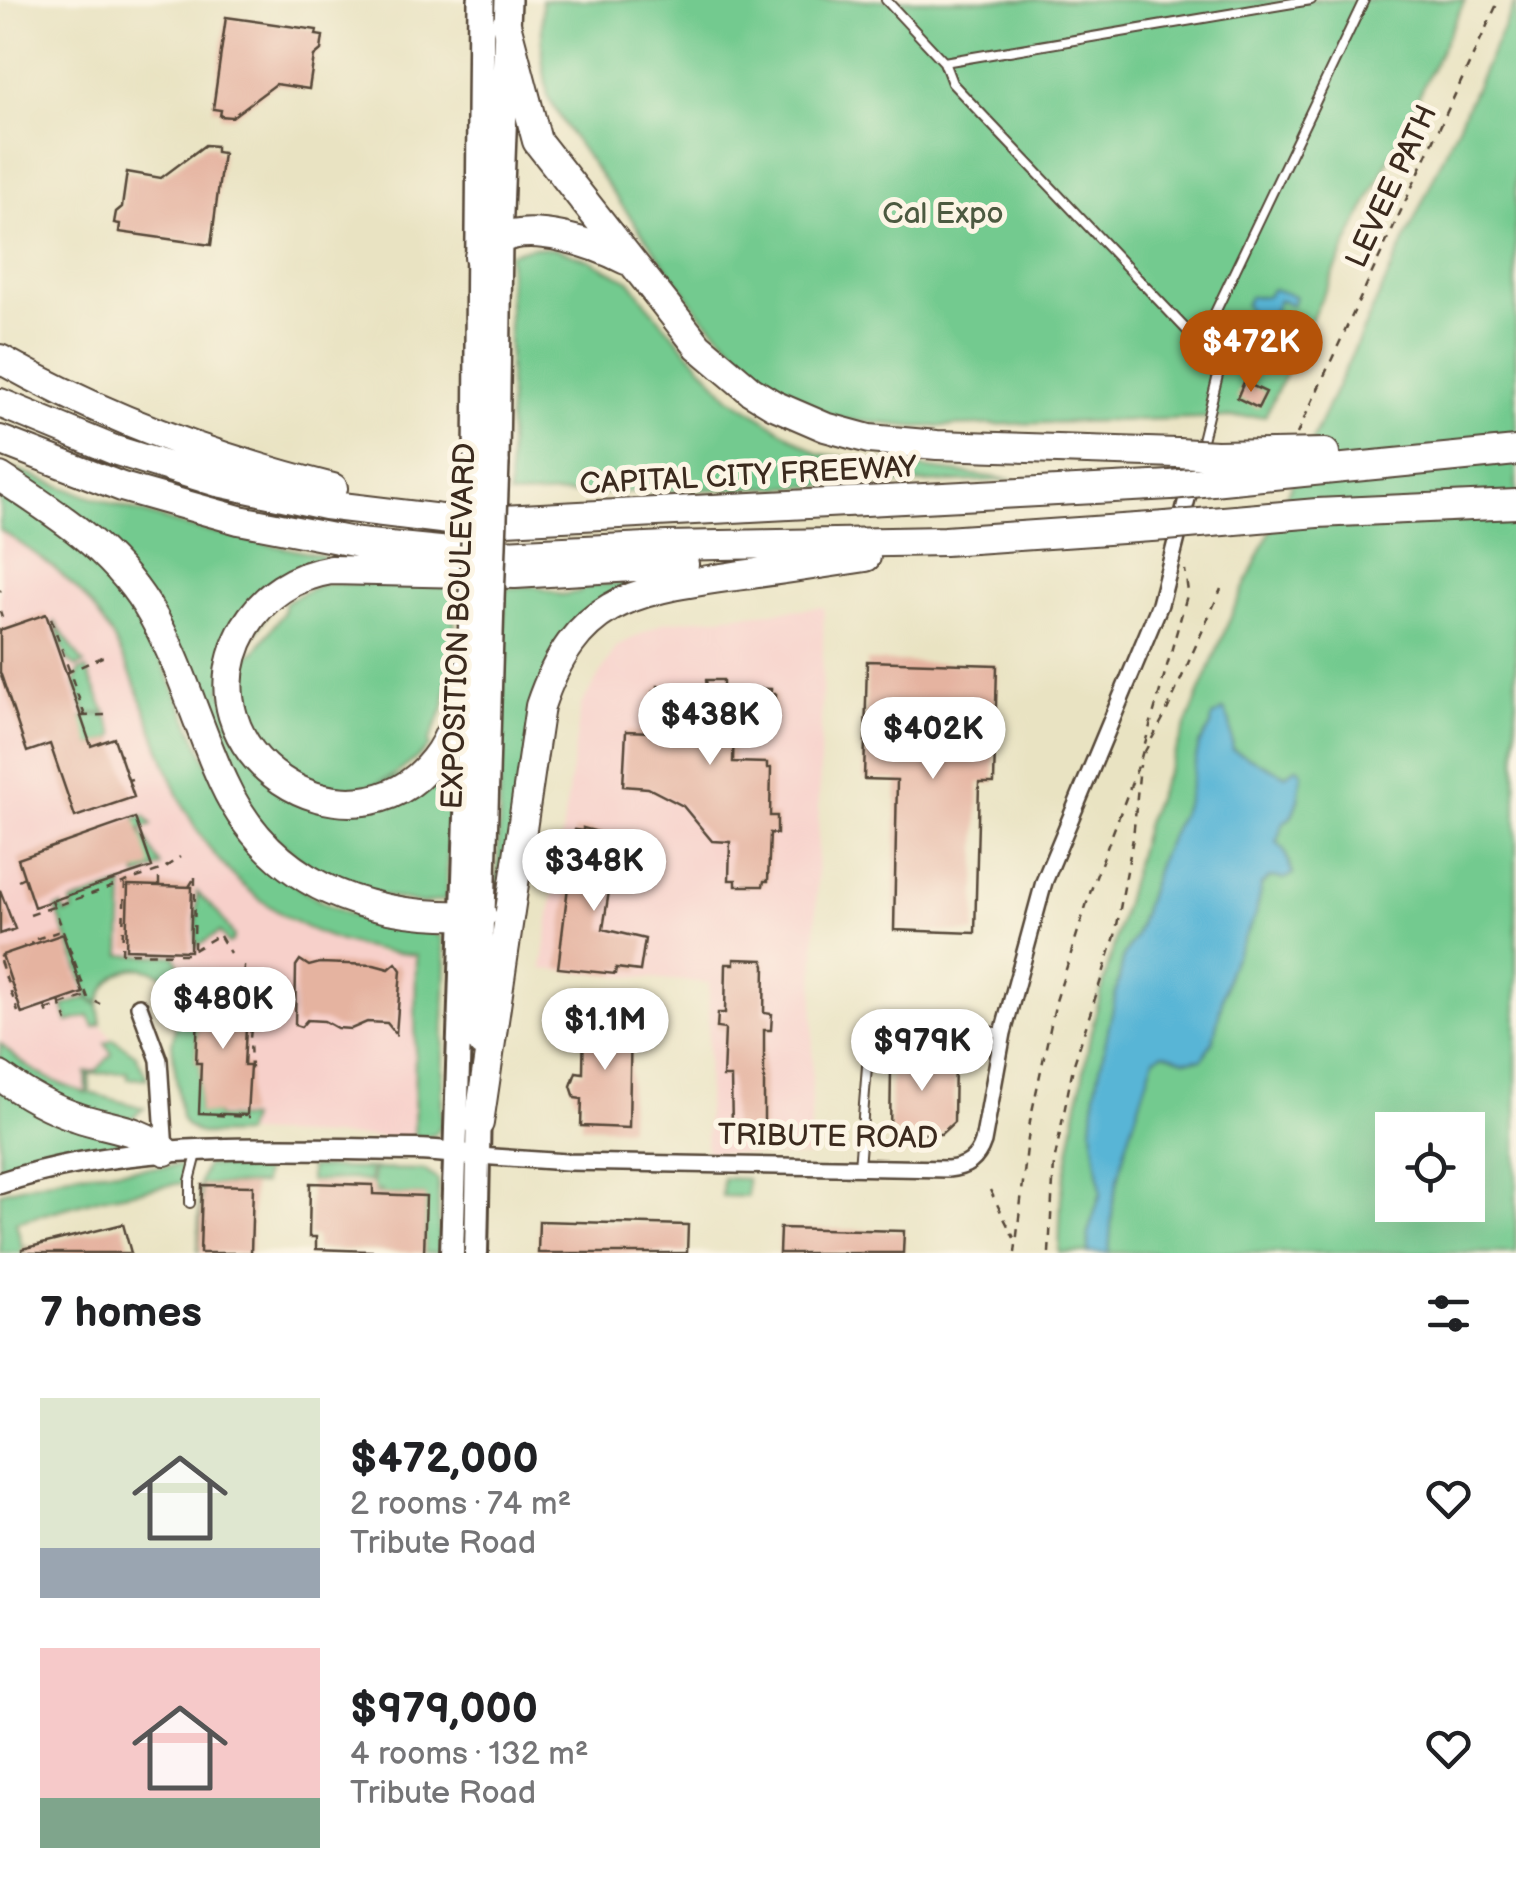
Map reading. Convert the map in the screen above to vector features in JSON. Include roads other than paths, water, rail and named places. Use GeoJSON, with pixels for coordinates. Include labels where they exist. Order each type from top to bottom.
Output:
{"type":"FeatureCollection","features":[{"type":"Feature","properties":{"kind":"highway"},"geometry":{"type":"LineString","coordinates":[[507,12],[537,140],[698,346],[724,371],[774,406],[825,427],[869,439],[1202,458]]}},
{"type":"Feature","properties":{"kind":"highway"},"geometry":{"type":"LineString","coordinates":[[489,248],[524,235],[561,237],[598,246],[632,263]]}},
{"type":"Feature","properties":{"kind":"highway"},"geometry":{"type":"LineString","coordinates":[[0,359],[52,389],[160,436],[272,473],[466,522]]}},
{"type":"Feature","properties":{"kind":"highway","name":"CAPITAL CITY FREEWAY"},"geometry":{"type":"LineString","coordinates":[[0,403],[114,450],[218,482],[325,505],[466,522],[1171,485],[1202,458],[1516,451]]}},
{"type":"Feature","properties":{"kind":"highway"},"geometry":{"type":"LineString","coordinates":[[0,440],[122,487],[239,520],[359,543],[480,554],[944,541],[1516,504]]}},
{"type":"Feature","properties":{"kind":"highway"},"geometry":{"type":"LineString","coordinates":[[0,477],[82,533],[107,554],[136,590],[165,638],[223,783],[270,850],[306,878],[350,900],[423,916],[472,915]]}},
{"type":"Feature","properties":{"kind":"highway"},"geometry":{"type":"LineString","coordinates":[[479,1123],[540,706],[552,670],[573,638],[601,612],[635,594],[672,585],[1002,538]]}},
{"type":"Feature","properties":{"kind":"highway"},"geometry":{"type":"LineString","coordinates":[[471,661],[453,728],[433,761],[406,784],[375,797],[324,800],[288,786],[258,762],[232,714],[232,658],[248,622],[273,594],[317,572],[558,572],[824,554],[944,541]]}},
{"type":"Feature","properties":{"kind":"highway"},"geometry":{"type":"LineString","coordinates":[[0,1076],[70,1115],[150,1136],[165,1151]]}},
{"type":"Feature","properties":{"kind":"main road","name":"EXPOSITION BOULEVARD"},"geometry":{"type":"LineString","coordinates":[[452,1253],[472,915],[486,463],[489,248],[481,0]]}},
{"type":"Feature","properties":{"kind":"main road","name":"EXPOSITION BOULEVARD"},"geometry":{"type":"LineString","coordinates":[[489,248],[507,12]]}},
{"type":"Feature","properties":{"kind":"main road","name":"EXPOSITION BOULEVARD"},"geometry":{"type":"LineString","coordinates":[[476,1253],[479,1123],[472,915],[471,661],[482,599]]}},
{"type":"Feature","properties":{"kind":"street","name":"TRIBUTE ROAD"},"geometry":{"type":"LineString","coordinates":[[0,1183],[90,1160],[197,1150],[455,1152],[567,1162],[858,1168],[958,1168],[977,1157],[1003,1033],[1044,882],[1160,604],[1202,458]]}},
{"type":"Feature","properties":{"kind":"street"},"geometry":{"type":"LineString","coordinates":[[139,1006],[159,1060],[165,1151]]}},
{"type":"Feature","properties":{"kind":"street"},"geometry":{"type":"LineString","coordinates":[[132,1132],[147,1125],[162,1110]]}},
{"type":"Feature","properties":{"kind":"lane"},"geometry":{"type":"LineString","coordinates":[[886,0],[944,62],[952,82],[1220,367],[1202,458]]}},
{"type":"Feature","properties":{"kind":"lane"},"geometry":{"type":"LineString","coordinates":[[944,62],[1311,0]]}},
{"type":"Feature","properties":{"kind":"lane"},"geometry":{"type":"LineString","coordinates":[[1200,344],[1364,0]]}},
{"type":"Feature","properties":{"kind":"lane"},"geometry":{"type":"LineString","coordinates":[[858,1168],[870,1028],[1003,1033]]}},
{"type":"Feature","properties":{"kind":"lane"},"geometry":{"type":"LineString","coordinates":[[190,1203],[197,1150]]}},
{"type":"Feature","properties":{"kind":"water"},"geometry":{"type":"Polygon","coordinates":[[[1273,289],[1295,296],[1292,305],[1279,300],[1267,327],[1278,333],[1275,340],[1254,330],[1255,320],[1245,305],[1249,297],[1266,296],[1273,289]]]}},
{"type":"Feature","properties":{"kind":"water"},"geometry":{"type":"Polygon","coordinates":[[[1224,710],[1230,722],[1233,750],[1285,775],[1297,767],[1302,773],[1298,800],[1292,816],[1282,825],[1277,842],[1293,874],[1284,879],[1271,877],[1261,885],[1256,914],[1229,970],[1213,1041],[1202,1059],[1184,1060],[1163,1053],[1154,1058],[1125,1149],[1113,1202],[1109,1253],[1088,1253],[1088,1233],[1101,1192],[1092,1130],[1095,1092],[1124,955],[1135,937],[1160,858],[1187,801],[1199,744],[1211,726],[1212,717],[1224,710]]]}},
{"type":"Feature","properties":{"kind":"park label","name":"Cal Expo"},"geometry":{"type":"Point","coordinates":[943,213]}}]}
